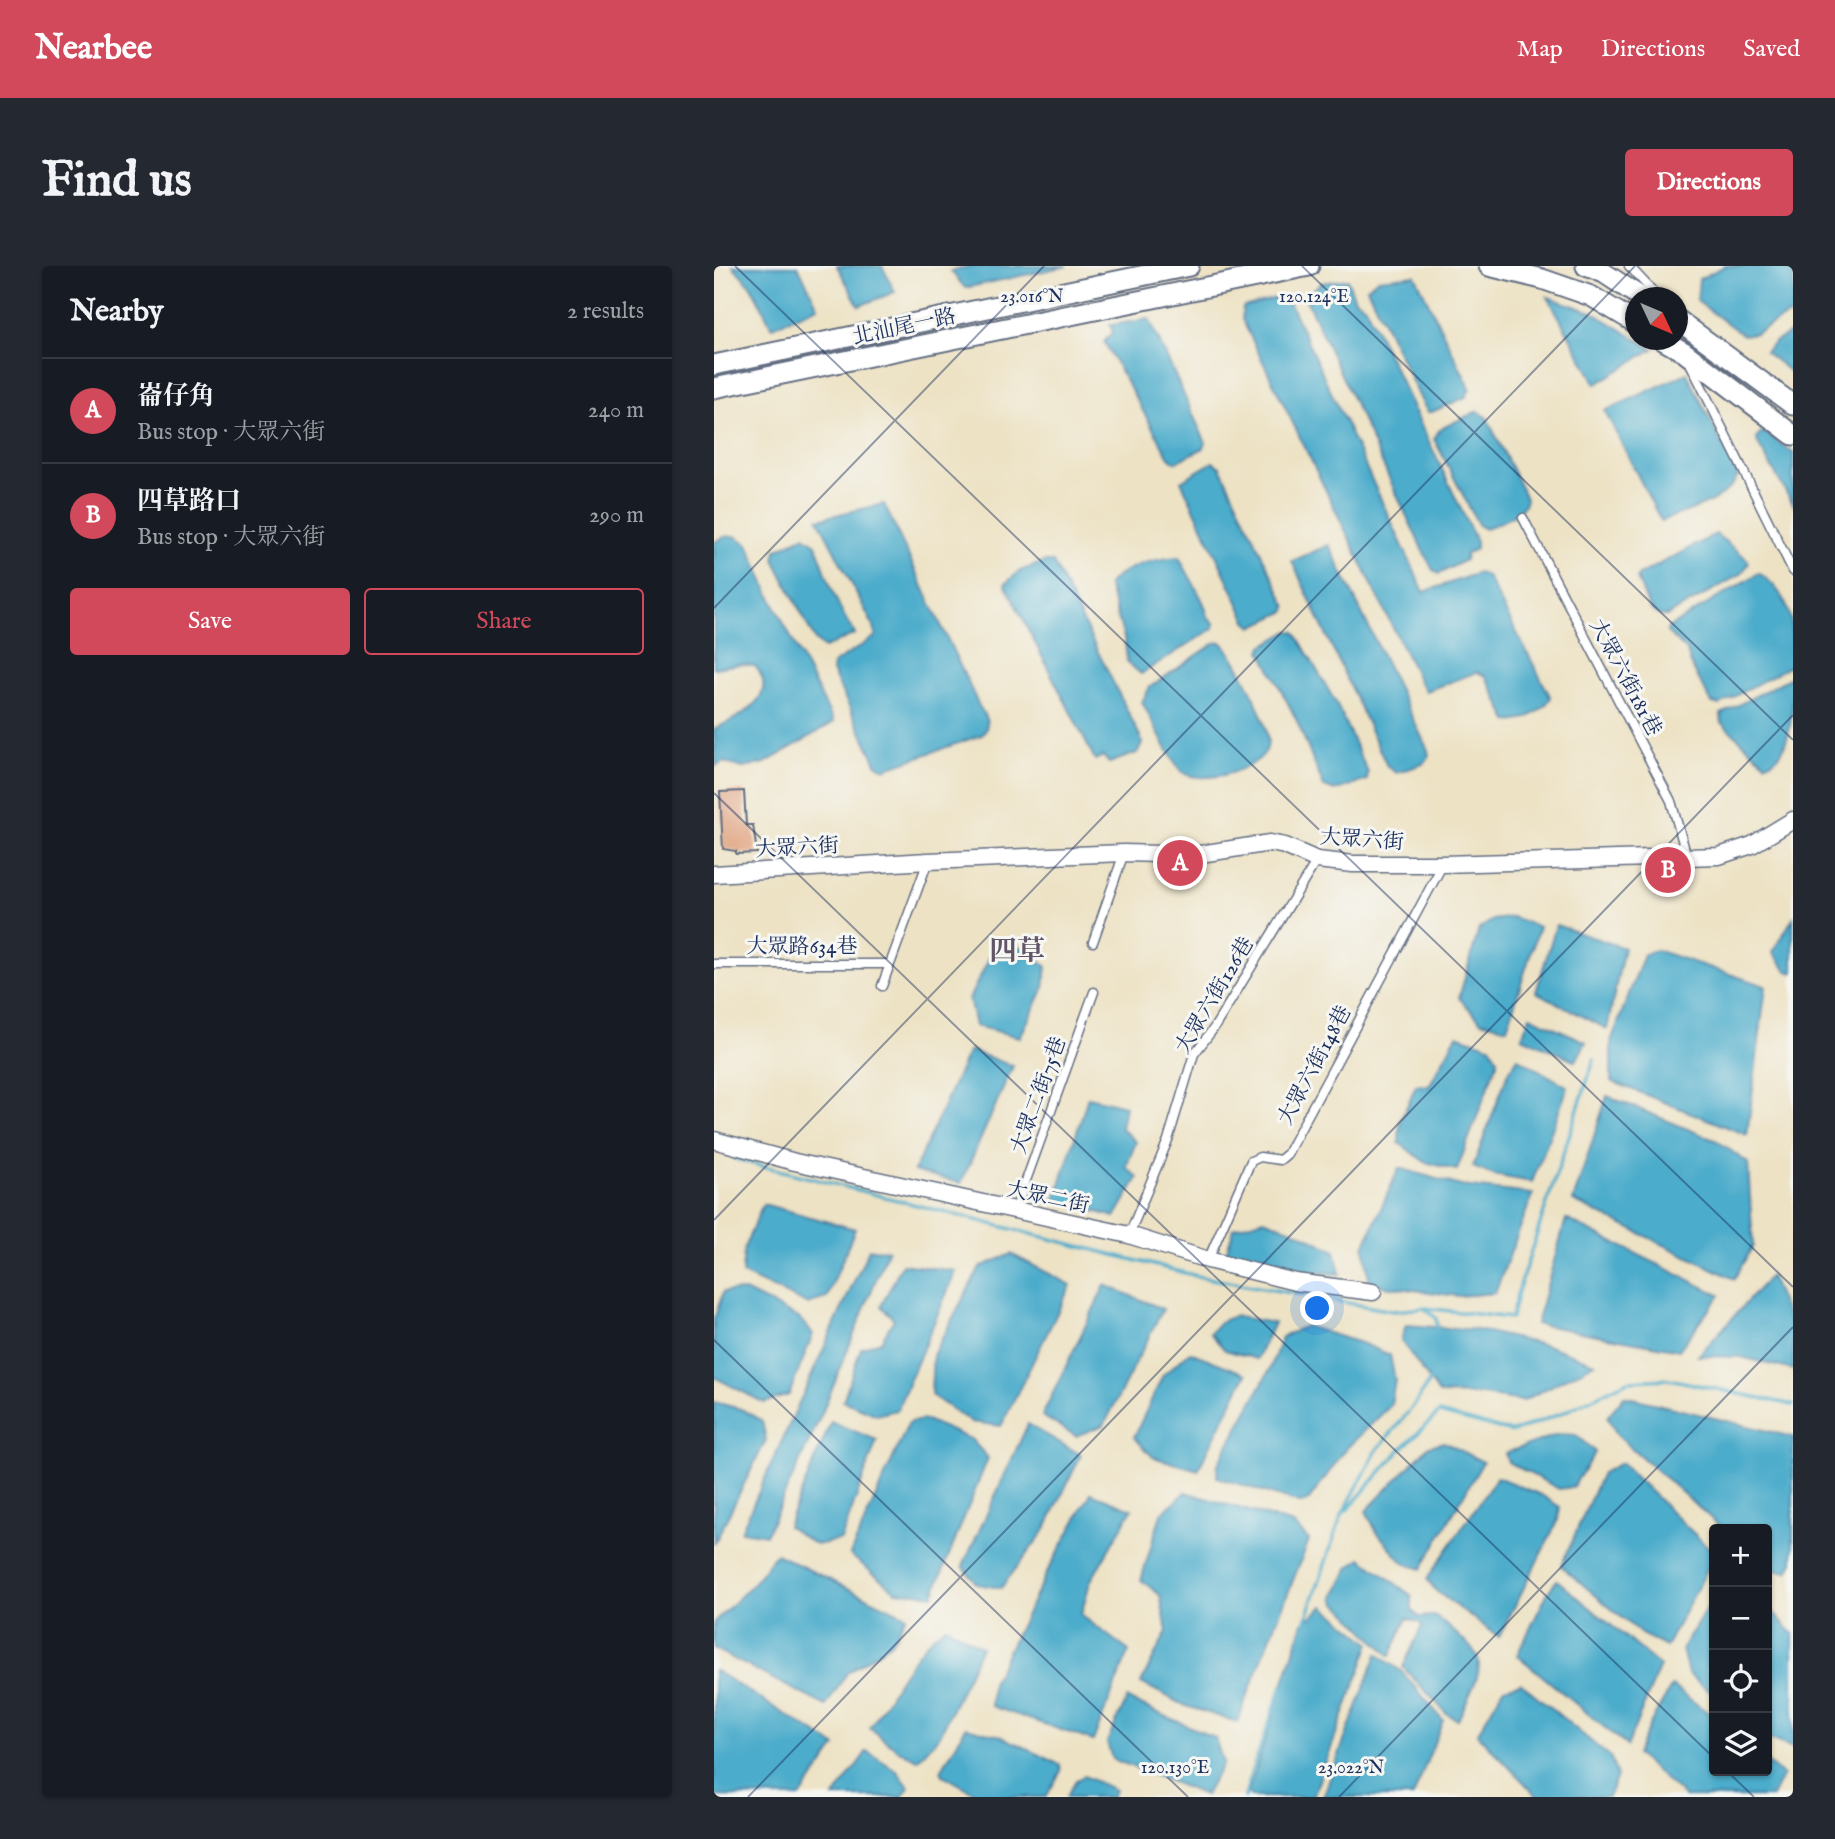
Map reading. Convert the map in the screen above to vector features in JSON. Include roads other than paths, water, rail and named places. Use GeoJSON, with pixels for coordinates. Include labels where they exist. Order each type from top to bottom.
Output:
{"type":"FeatureCollection","features":[{"type":"Feature","properties":{"kind":"street","name":"北汕尾一路"},"geometry":{"type":"LineString","coordinates":[[714,365],[1031,299],[1128,272],[1189,266]]}},
{"type":"Feature","properties":{"kind":"street","name":"北汕尾一路"},"geometry":{"type":"LineString","coordinates":[[714,388],[1037,322],[1263,271],[1309,266]]}},
{"type":"Feature","properties":{"kind":"street"},"geometry":{"type":"LineString","coordinates":[[1489,266],[1542,279],[1591,296],[1625,316]]}},
{"type":"Feature","properties":{"kind":"street"},"geometry":{"type":"LineString","coordinates":[[1586,266],[1604,273],[1625,287]]}},
{"type":"Feature","properties":{"kind":"street"},"geometry":{"type":"LineString","coordinates":[[1031,299],[1037,322]]}},
{"type":"Feature","properties":{"kind":"street"},"geometry":{"type":"LineString","coordinates":[[1688,326],[1793,405]]}},
{"type":"Feature","properties":{"kind":"street"},"geometry":{"type":"LineString","coordinates":[[820,343],[824,366]]}},
{"type":"Feature","properties":{"kind":"street"},"geometry":{"type":"LineString","coordinates":[[1681,350],[1793,435]]}},
{"type":"Feature","properties":{"kind":"street","name":"大眾六街"},"geometry":{"type":"LineString","coordinates":[[714,874],[928,860],[1124,853],[1194,855],[1270,843],[1285,846],[1317,860],[1353,864],[1719,856],[1752,845],[1793,820]]}},
{"type":"Feature","properties":{"kind":"street","name":"大眾二街"},"geometry":{"type":"LineString","coordinates":[[714,1140],[795,1162],[1129,1236],[1295,1282],[1373,1292]]}},
{"type":"Feature","properties":{"kind":"lane"},"geometry":{"type":"LineString","coordinates":[[1629,266],[1649,287]]}},
{"type":"Feature","properties":{"kind":"lane"},"geometry":{"type":"LineString","coordinates":[[1685,352],[1793,571]]}},
{"type":"Feature","properties":{"kind":"lane","name":"大眾六街181巷"},"geometry":{"type":"LineString","coordinates":[[1523,518],[1671,801],[1687,857]]}},
{"type":"Feature","properties":{"kind":"lane"},"geometry":{"type":"LineString","coordinates":[[1093,942],[1124,853]]}},
{"type":"Feature","properties":{"kind":"lane"},"geometry":{"type":"LineString","coordinates":[[882,986],[928,860]]}},
{"type":"Feature","properties":{"kind":"lane","name":"大眾六街126巷"},"geometry":{"type":"LineString","coordinates":[[1129,1236],[1168,1140],[1194,1054],[1214,1028],[1317,860]]}},
{"type":"Feature","properties":{"kind":"lane","name":"大眾六街148巷"},"geometry":{"type":"LineString","coordinates":[[1208,1260],[1251,1161],[1260,1157],[1280,1160],[1287,1154],[1443,864]]}},
{"type":"Feature","properties":{"kind":"lane","name":"大眾路634巷"},"geometry":{"type":"LineString","coordinates":[[714,964],[890,964]]}},
{"type":"Feature","properties":{"kind":"lane","name":"大眾二街75巷"},"geometry":{"type":"LineString","coordinates":[[1015,1211],[1094,992]]}},
{"type":"Feature","properties":{"kind":"water"},"geometry":{"type":"Polygon","coordinates":[[[733,266],[798,266],[818,307],[772,327],[751,286],[733,266]]]}},
{"type":"Feature","properties":{"kind":"water"},"geometry":{"type":"Polygon","coordinates":[[[837,266],[882,266],[895,292],[859,306],[837,266]]]}},
{"type":"Feature","properties":{"kind":"water"},"geometry":{"type":"Polygon","coordinates":[[[971,266],[1067,266],[965,288],[951,271],[971,266]]]}},
{"type":"Feature","properties":{"kind":"water"},"geometry":{"type":"Polygon","coordinates":[[[1725,266],[1793,266],[1793,313],[1756,333],[1743,335],[1697,301],[1699,279],[1725,266]]]}},
{"type":"Feature","properties":{"kind":"water"},"geometry":{"type":"Polygon","coordinates":[[[1415,275],[1470,388],[1466,397],[1432,412],[1428,412],[1423,404],[1367,288],[1378,279],[1415,275]]]}},
{"type":"Feature","properties":{"kind":"water"},"geometry":{"type":"Polygon","coordinates":[[[1347,279],[1355,299],[1365,306],[1476,541],[1476,549],[1466,554],[1465,560],[1439,574],[1433,570],[1423,551],[1305,297],[1321,283],[1347,279]]]}},
{"type":"Feature","properties":{"kind":"water"},"geometry":{"type":"Polygon","coordinates":[[[1548,297],[1592,312],[1625,332],[1625,350],[1651,350],[1596,384],[1548,297]]]}},
{"type":"Feature","properties":{"kind":"water"},"geometry":{"type":"Polygon","coordinates":[[[1276,298],[1290,304],[1424,592],[1478,573],[1487,576],[1551,698],[1532,715],[1508,721],[1486,676],[1477,672],[1426,691],[1420,683],[1242,319],[1243,307],[1276,298]]]}},
{"type":"Feature","properties":{"kind":"water"},"geometry":{"type":"Polygon","coordinates":[[[1149,319],[1205,441],[1204,448],[1175,462],[1169,457],[1104,342],[1113,332],[1110,325],[1149,319]]]}},
{"type":"Feature","properties":{"kind":"water"},"geometry":{"type":"Polygon","coordinates":[[[1793,331],[1793,374],[1765,352],[1793,331]]]}},
{"type":"Feature","properties":{"kind":"water"},"geometry":{"type":"Polygon","coordinates":[[[1687,373],[1738,476],[1724,493],[1715,499],[1661,521],[1605,411],[1687,373]]]}},
{"type":"Feature","properties":{"kind":"water"},"geometry":{"type":"Polygon","coordinates":[[[1478,411],[1487,418],[1526,498],[1525,504],[1516,513],[1485,529],[1479,526],[1434,439],[1440,429],[1478,411]]]}},
{"type":"Feature","properties":{"kind":"water"},"geometry":{"type":"Polygon","coordinates":[[[1761,432],[1793,453],[1793,504],[1758,444],[1757,439],[1761,432]]]}},
{"type":"Feature","properties":{"kind":"water"},"geometry":{"type":"Polygon","coordinates":[[[1213,462],[1220,467],[1287,607],[1286,611],[1252,627],[1181,481],[1213,462]]]}},
{"type":"Feature","properties":{"kind":"water"},"geometry":{"type":"Polygon","coordinates":[[[884,504],[987,724],[982,735],[884,769],[877,765],[832,671],[833,664],[876,636],[874,627],[818,519],[884,504]]]}},
{"type":"Feature","properties":{"kind":"water"},"geometry":{"type":"Polygon","coordinates":[[[1716,534],[1747,559],[1749,563],[1741,574],[1667,616],[1655,613],[1637,578],[1639,575],[1716,534]]]}},
{"type":"Feature","properties":{"kind":"water"},"geometry":{"type":"Polygon","coordinates":[[[735,536],[748,544],[774,604],[834,722],[765,763],[743,768],[723,762],[716,766],[714,729],[754,705],[763,687],[762,677],[755,666],[741,664],[714,668],[714,546],[715,542],[724,537],[735,536]]]}},
{"type":"Feature","properties":{"kind":"water"},"geometry":{"type":"Polygon","coordinates":[[[804,536],[816,544],[837,602],[855,634],[824,648],[815,640],[774,559],[776,550],[804,536]]]}},
{"type":"Feature","properties":{"kind":"water"},"geometry":{"type":"Polygon","coordinates":[[[1329,545],[1428,750],[1429,758],[1423,764],[1397,773],[1387,766],[1292,561],[1329,545]]]}},
{"type":"Feature","properties":{"kind":"water"},"geometry":{"type":"Polygon","coordinates":[[[1179,557],[1200,596],[1207,616],[1214,623],[1214,628],[1141,674],[1127,662],[1125,641],[1108,585],[1123,572],[1140,564],[1179,557]]]}},
{"type":"Feature","properties":{"kind":"water"},"geometry":{"type":"Polygon","coordinates":[[[1044,562],[1053,562],[1141,738],[1142,744],[1137,753],[1109,763],[1103,756],[1095,760],[1005,584],[1020,571],[1044,562]]]}},
{"type":"Feature","properties":{"kind":"water"},"geometry":{"type":"Polygon","coordinates":[[[1759,573],[1779,591],[1789,612],[1793,664],[1719,705],[1712,703],[1691,665],[1687,651],[1667,632],[1668,628],[1759,573]]]}},
{"type":"Feature","properties":{"kind":"water"},"geometry":{"type":"Polygon","coordinates":[[[1289,631],[1295,632],[1337,705],[1368,773],[1367,780],[1335,791],[1324,787],[1296,719],[1261,651],[1263,646],[1289,631]]]}},
{"type":"Feature","properties":{"kind":"water"},"geometry":{"type":"Polygon","coordinates":[[[1221,642],[1228,649],[1252,692],[1264,725],[1267,748],[1253,763],[1229,774],[1191,776],[1182,772],[1172,759],[1142,702],[1150,687],[1215,643],[1221,642]]]}},
{"type":"Feature","properties":{"kind":"water"},"geometry":{"type":"Polygon","coordinates":[[[1793,676],[1792,713],[1786,741],[1774,760],[1765,763],[1721,722],[1721,714],[1793,676]]]}},
{"type":"Feature","properties":{"kind":"water"},"geometry":{"type":"Polygon","coordinates":[[[1512,917],[1539,927],[1507,1028],[1481,1021],[1459,998],[1479,929],[1493,920],[1512,917]]]}},
{"type":"Feature","properties":{"kind":"water"},"geometry":{"type":"Polygon","coordinates":[[[1793,918],[1793,973],[1787,971],[1773,952],[1793,918]]]}},
{"type":"Feature","properties":{"kind":"water"},"geometry":{"type":"Polygon","coordinates":[[[1556,925],[1624,948],[1607,1029],[1536,992],[1556,925]]]}},
{"type":"Feature","properties":{"kind":"water"},"geometry":{"type":"Polygon","coordinates":[[[996,944],[1024,948],[1047,967],[1044,988],[1020,1037],[975,1026],[969,999],[996,944]]]}},
{"type":"Feature","properties":{"kind":"water"},"geometry":{"type":"Polygon","coordinates":[[[1656,950],[1766,986],[1747,1135],[1611,1081],[1611,1041],[1644,955],[1656,950]]]}},
{"type":"Feature","properties":{"kind":"water"},"geometry":{"type":"Polygon","coordinates":[[[1530,1016],[1586,1042],[1576,1061],[1522,1037],[1530,1016]]]}},
{"type":"Feature","properties":{"kind":"water"},"geometry":{"type":"Polygon","coordinates":[[[1457,1035],[1490,1046],[1498,1060],[1457,1170],[1425,1162],[1399,1143],[1400,1122],[1416,1085],[1429,1086],[1457,1035]]]}},
{"type":"Feature","properties":{"kind":"water"},"geometry":{"type":"Polygon","coordinates":[[[969,1050],[1013,1066],[961,1183],[914,1171],[969,1050]]]}},
{"type":"Feature","properties":{"kind":"water"},"geometry":{"type":"Polygon","coordinates":[[[1518,1058],[1568,1087],[1532,1182],[1493,1175],[1473,1167],[1508,1073],[1518,1058]]]}},
{"type":"Feature","properties":{"kind":"water"},"geometry":{"type":"Polygon","coordinates":[[[1607,1096],[1717,1141],[1748,1163],[1753,1246],[1734,1279],[1573,1201],[1607,1096]]]}},
{"type":"Feature","properties":{"kind":"water"},"geometry":{"type":"Polygon","coordinates":[[[1088,1097],[1125,1106],[1121,1128],[1136,1142],[1126,1167],[1138,1178],[1115,1217],[1055,1200],[1088,1097]]]}},
{"type":"Feature","properties":{"kind":"water"},"geometry":{"type":"Polygon","coordinates":[[[1399,1168],[1461,1186],[1533,1194],[1495,1293],[1458,1296],[1370,1284],[1364,1247],[1399,1168]]]}},
{"type":"Feature","properties":{"kind":"water"},"geometry":{"type":"Polygon","coordinates":[[[763,1204],[855,1229],[827,1298],[807,1304],[742,1274],[744,1248],[763,1204]]]}},
{"type":"Feature","properties":{"kind":"water"},"geometry":{"type":"Polygon","coordinates":[[[1264,1219],[1335,1251],[1340,1274],[1297,1271],[1226,1253],[1234,1228],[1264,1219]]]}},
{"type":"Feature","properties":{"kind":"water"},"geometry":{"type":"Polygon","coordinates":[[[1566,1219],[1720,1295],[1679,1350],[1536,1324],[1566,1219]]]}},
{"type":"Feature","properties":{"kind":"water"},"geometry":{"type":"Polygon","coordinates":[[[869,1249],[888,1250],[822,1413],[766,1535],[741,1531],[869,1249]]]}},
{"type":"Feature","properties":{"kind":"water"},"geometry":{"type":"Polygon","coordinates":[[[1011,1254],[1071,1285],[1001,1426],[971,1422],[931,1395],[933,1355],[980,1267],[1011,1254]]]}},
{"type":"Feature","properties":{"kind":"water"},"geometry":{"type":"Polygon","coordinates":[[[902,1264],[956,1271],[897,1410],[877,1415],[843,1401],[861,1348],[881,1341],[894,1319],[881,1306],[902,1264]]]}},
{"type":"Feature","properties":{"kind":"water"},"geometry":{"type":"Polygon","coordinates":[[[1770,1276],[1793,1329],[1793,1370],[1741,1357],[1698,1356],[1770,1276]]]}},
{"type":"Feature","properties":{"kind":"water"},"geometry":{"type":"Polygon","coordinates":[[[1105,1285],[1163,1309],[1104,1425],[1076,1436],[1042,1416],[1105,1285]]]}},
{"type":"Feature","properties":{"kind":"water"},"geometry":{"type":"Polygon","coordinates":[[[745,1291],[799,1318],[813,1334],[789,1395],[764,1403],[714,1377],[714,1320],[723,1292],[745,1291]]]}},
{"type":"Feature","properties":{"kind":"water"},"geometry":{"type":"Polygon","coordinates":[[[1234,1316],[1274,1323],[1257,1359],[1225,1350],[1210,1333],[1220,1322],[1234,1316]]]}},
{"type":"Feature","properties":{"kind":"water"},"geometry":{"type":"Polygon","coordinates":[[[1406,1325],[1478,1330],[1549,1346],[1595,1363],[1523,1401],[1482,1395],[1439,1394],[1401,1340],[1406,1325]]]}},
{"type":"Feature","properties":{"kind":"water"},"geometry":{"type":"Polygon","coordinates":[[[1305,1326],[1390,1355],[1395,1380],[1391,1405],[1346,1449],[1309,1500],[1303,1504],[1217,1477],[1218,1464],[1270,1369],[1282,1337],[1305,1326]]]}},
{"type":"Feature","properties":{"kind":"water"},"geometry":{"type":"Polygon","coordinates":[[[1190,1352],[1246,1374],[1198,1470],[1153,1457],[1134,1437],[1163,1375],[1190,1352]]]}},
{"type":"Feature","properties":{"kind":"water"},"geometry":{"type":"Polygon","coordinates":[[[1624,1396],[1793,1437],[1793,1562],[1788,1572],[1772,1570],[1772,1524],[1717,1524],[1618,1436],[1607,1417],[1624,1396]]]}},
{"type":"Feature","properties":{"kind":"water"},"geometry":{"type":"Polygon","coordinates":[[[714,1402],[741,1409],[762,1421],[766,1440],[714,1544],[714,1402]]]}},
{"type":"Feature","properties":{"kind":"water"},"geometry":{"type":"Polygon","coordinates":[[[926,1420],[971,1439],[988,1458],[933,1595],[896,1591],[850,1555],[909,1422],[926,1420]]]}},
{"type":"Feature","properties":{"kind":"water"},"geometry":{"type":"Polygon","coordinates":[[[831,1422],[877,1440],[841,1540],[816,1545],[787,1526],[831,1422]]]}},
{"type":"Feature","properties":{"kind":"water"},"geometry":{"type":"Polygon","coordinates":[[[1028,1424],[1081,1455],[1045,1530],[1001,1588],[977,1584],[963,1566],[1028,1424]]]}},
{"type":"Feature","properties":{"kind":"water"},"geometry":{"type":"Polygon","coordinates":[[[1559,1434],[1576,1435],[1595,1452],[1573,1487],[1559,1489],[1508,1462],[1505,1453],[1559,1434]]]}},
{"type":"Feature","properties":{"kind":"water"},"geometry":{"type":"Polygon","coordinates":[[[1444,1442],[1483,1462],[1421,1569],[1403,1563],[1376,1531],[1366,1511],[1429,1446],[1444,1442]]]}},
{"type":"Feature","properties":{"kind":"water"},"geometry":{"type":"Polygon","coordinates":[[[1621,1463],[1709,1548],[1709,1566],[1666,1647],[1641,1634],[1561,1566],[1602,1473],[1621,1463]]]}},
{"type":"Feature","properties":{"kind":"water"},"geometry":{"type":"Polygon","coordinates":[[[1497,1477],[1541,1495],[1560,1507],[1558,1520],[1499,1637],[1436,1591],[1427,1579],[1497,1477]]]}},
{"type":"Feature","properties":{"kind":"water"},"geometry":{"type":"Polygon","coordinates":[[[1185,1492],[1293,1524],[1309,1540],[1237,1722],[1186,1706],[1141,1683],[1167,1631],[1160,1595],[1141,1580],[1161,1514],[1185,1492]]]}},
{"type":"Feature","properties":{"kind":"water"},"geometry":{"type":"Polygon","coordinates":[[[1091,1493],[1132,1509],[1090,1582],[1081,1615],[1129,1651],[1093,1741],[991,1706],[992,1683],[1046,1574],[1091,1493]]]}},
{"type":"Feature","properties":{"kind":"water"},"geometry":{"type":"Polygon","coordinates":[[[776,1554],[906,1616],[891,1643],[847,1673],[826,1706],[714,1649],[714,1622],[751,1586],[776,1554]]]}},
{"type":"Feature","properties":{"kind":"water"},"geometry":{"type":"Polygon","coordinates":[[[1361,1558],[1412,1596],[1412,1610],[1419,1617],[1436,1616],[1475,1652],[1478,1671],[1475,1683],[1458,1720],[1446,1713],[1403,1667],[1422,1626],[1419,1622],[1407,1618],[1390,1656],[1336,1602],[1334,1597],[1350,1567],[1361,1558]]]}},
{"type":"Feature","properties":{"kind":"water"},"geometry":{"type":"Polygon","coordinates":[[[1557,1580],[1660,1666],[1627,1746],[1517,1655],[1548,1592],[1557,1580]]]}},
{"type":"Feature","properties":{"kind":"water"},"geometry":{"type":"Polygon","coordinates":[[[1709,1604],[1709,1691],[1688,1674],[1682,1649],[1709,1604]]]}},
{"type":"Feature","properties":{"kind":"water"},"geometry":{"type":"Polygon","coordinates":[[[1324,1606],[1370,1643],[1313,1797],[1251,1797],[1248,1793],[1303,1623],[1324,1606]]]}},
{"type":"Feature","properties":{"kind":"water"},"geometry":{"type":"Polygon","coordinates":[[[1772,1611],[1793,1634],[1793,1748],[1772,1740],[1772,1611]]]}},
{"type":"Feature","properties":{"kind":"water"},"geometry":{"type":"Polygon","coordinates":[[[946,1626],[981,1647],[940,1735],[918,1760],[898,1750],[870,1728],[914,1658],[935,1634],[946,1626]]]}},
{"type":"Feature","properties":{"kind":"water"},"geometry":{"type":"Polygon","coordinates":[[[1377,1654],[1402,1672],[1443,1720],[1413,1797],[1323,1797],[1377,1654]]]}},
{"type":"Feature","properties":{"kind":"water"},"geometry":{"type":"Polygon","coordinates":[[[714,1670],[836,1746],[800,1797],[714,1796],[714,1670]]]}},
{"type":"Feature","properties":{"kind":"water"},"geometry":{"type":"Polygon","coordinates":[[[1521,1683],[1611,1758],[1617,1777],[1608,1797],[1538,1797],[1477,1734],[1504,1688],[1521,1683]]]}},
{"type":"Feature","properties":{"kind":"water"},"geometry":{"type":"Polygon","coordinates":[[[1672,1686],[1709,1713],[1709,1776],[1772,1776],[1772,1766],[1783,1775],[1772,1797],[1685,1797],[1636,1754],[1672,1686]]]}},
{"type":"Feature","properties":{"kind":"water"},"geometry":{"type":"Polygon","coordinates":[[[1127,1699],[1215,1738],[1223,1763],[1205,1795],[1112,1759],[1107,1742],[1127,1699]]]}},
{"type":"Feature","properties":{"kind":"water"},"geometry":{"type":"Polygon","coordinates":[[[966,1727],[1001,1736],[1060,1765],[1061,1771],[1046,1797],[982,1797],[943,1775],[941,1771],[966,1727]]]}},
{"type":"Feature","properties":{"kind":"water"},"geometry":{"type":"Polygon","coordinates":[[[867,1751],[897,1771],[909,1787],[902,1797],[834,1797],[867,1751]]]}},
{"type":"Feature","properties":{"kind":"water"},"geometry":{"type":"Polygon","coordinates":[[[1084,1776],[1115,1790],[1112,1797],[1066,1797],[1076,1780],[1084,1776]]]}},
{"type":"Feature","properties":{"kind":"waterway"},"geometry":{"type":"LineString","coordinates":[[735,1159],[1201,1277],[1393,1311],[1425,1308],[1511,1318],[1594,1060]]}},
{"type":"Feature","properties":{"kind":"waterway"},"geometry":{"type":"LineString","coordinates":[[1425,1309],[1436,1318],[1438,1331]]}},
{"type":"Feature","properties":{"kind":"waterway"},"geometry":{"type":"LineString","coordinates":[[1305,1623],[1341,1517],[1377,1450],[1415,1404],[1432,1377]]}},
{"type":"Feature","properties":{"kind":"waterway"},"geometry":{"type":"LineString","coordinates":[[1347,1510],[1402,1448],[1439,1413],[1512,1432],[1560,1414],[1628,1381],[1669,1379],[1793,1405]]}},
{"type":"Feature","properties":{"kind":"waterway"},"geometry":{"type":"LineString","coordinates":[[1245,1797],[1282,1686]]}},
{"type":"Feature","properties":{"kind":"place","name":"崙仔角"},"geometry":{"type":"Point","coordinates":[1180,863]}},
{"type":"Feature","properties":{"kind":"place","name":"四草路口"},"geometry":{"type":"Point","coordinates":[1668,870]}},
{"type":"Feature","properties":{"kind":"district","name":"四草"},"geometry":{"type":"Point","coordinates":[1017,950]}}]}
